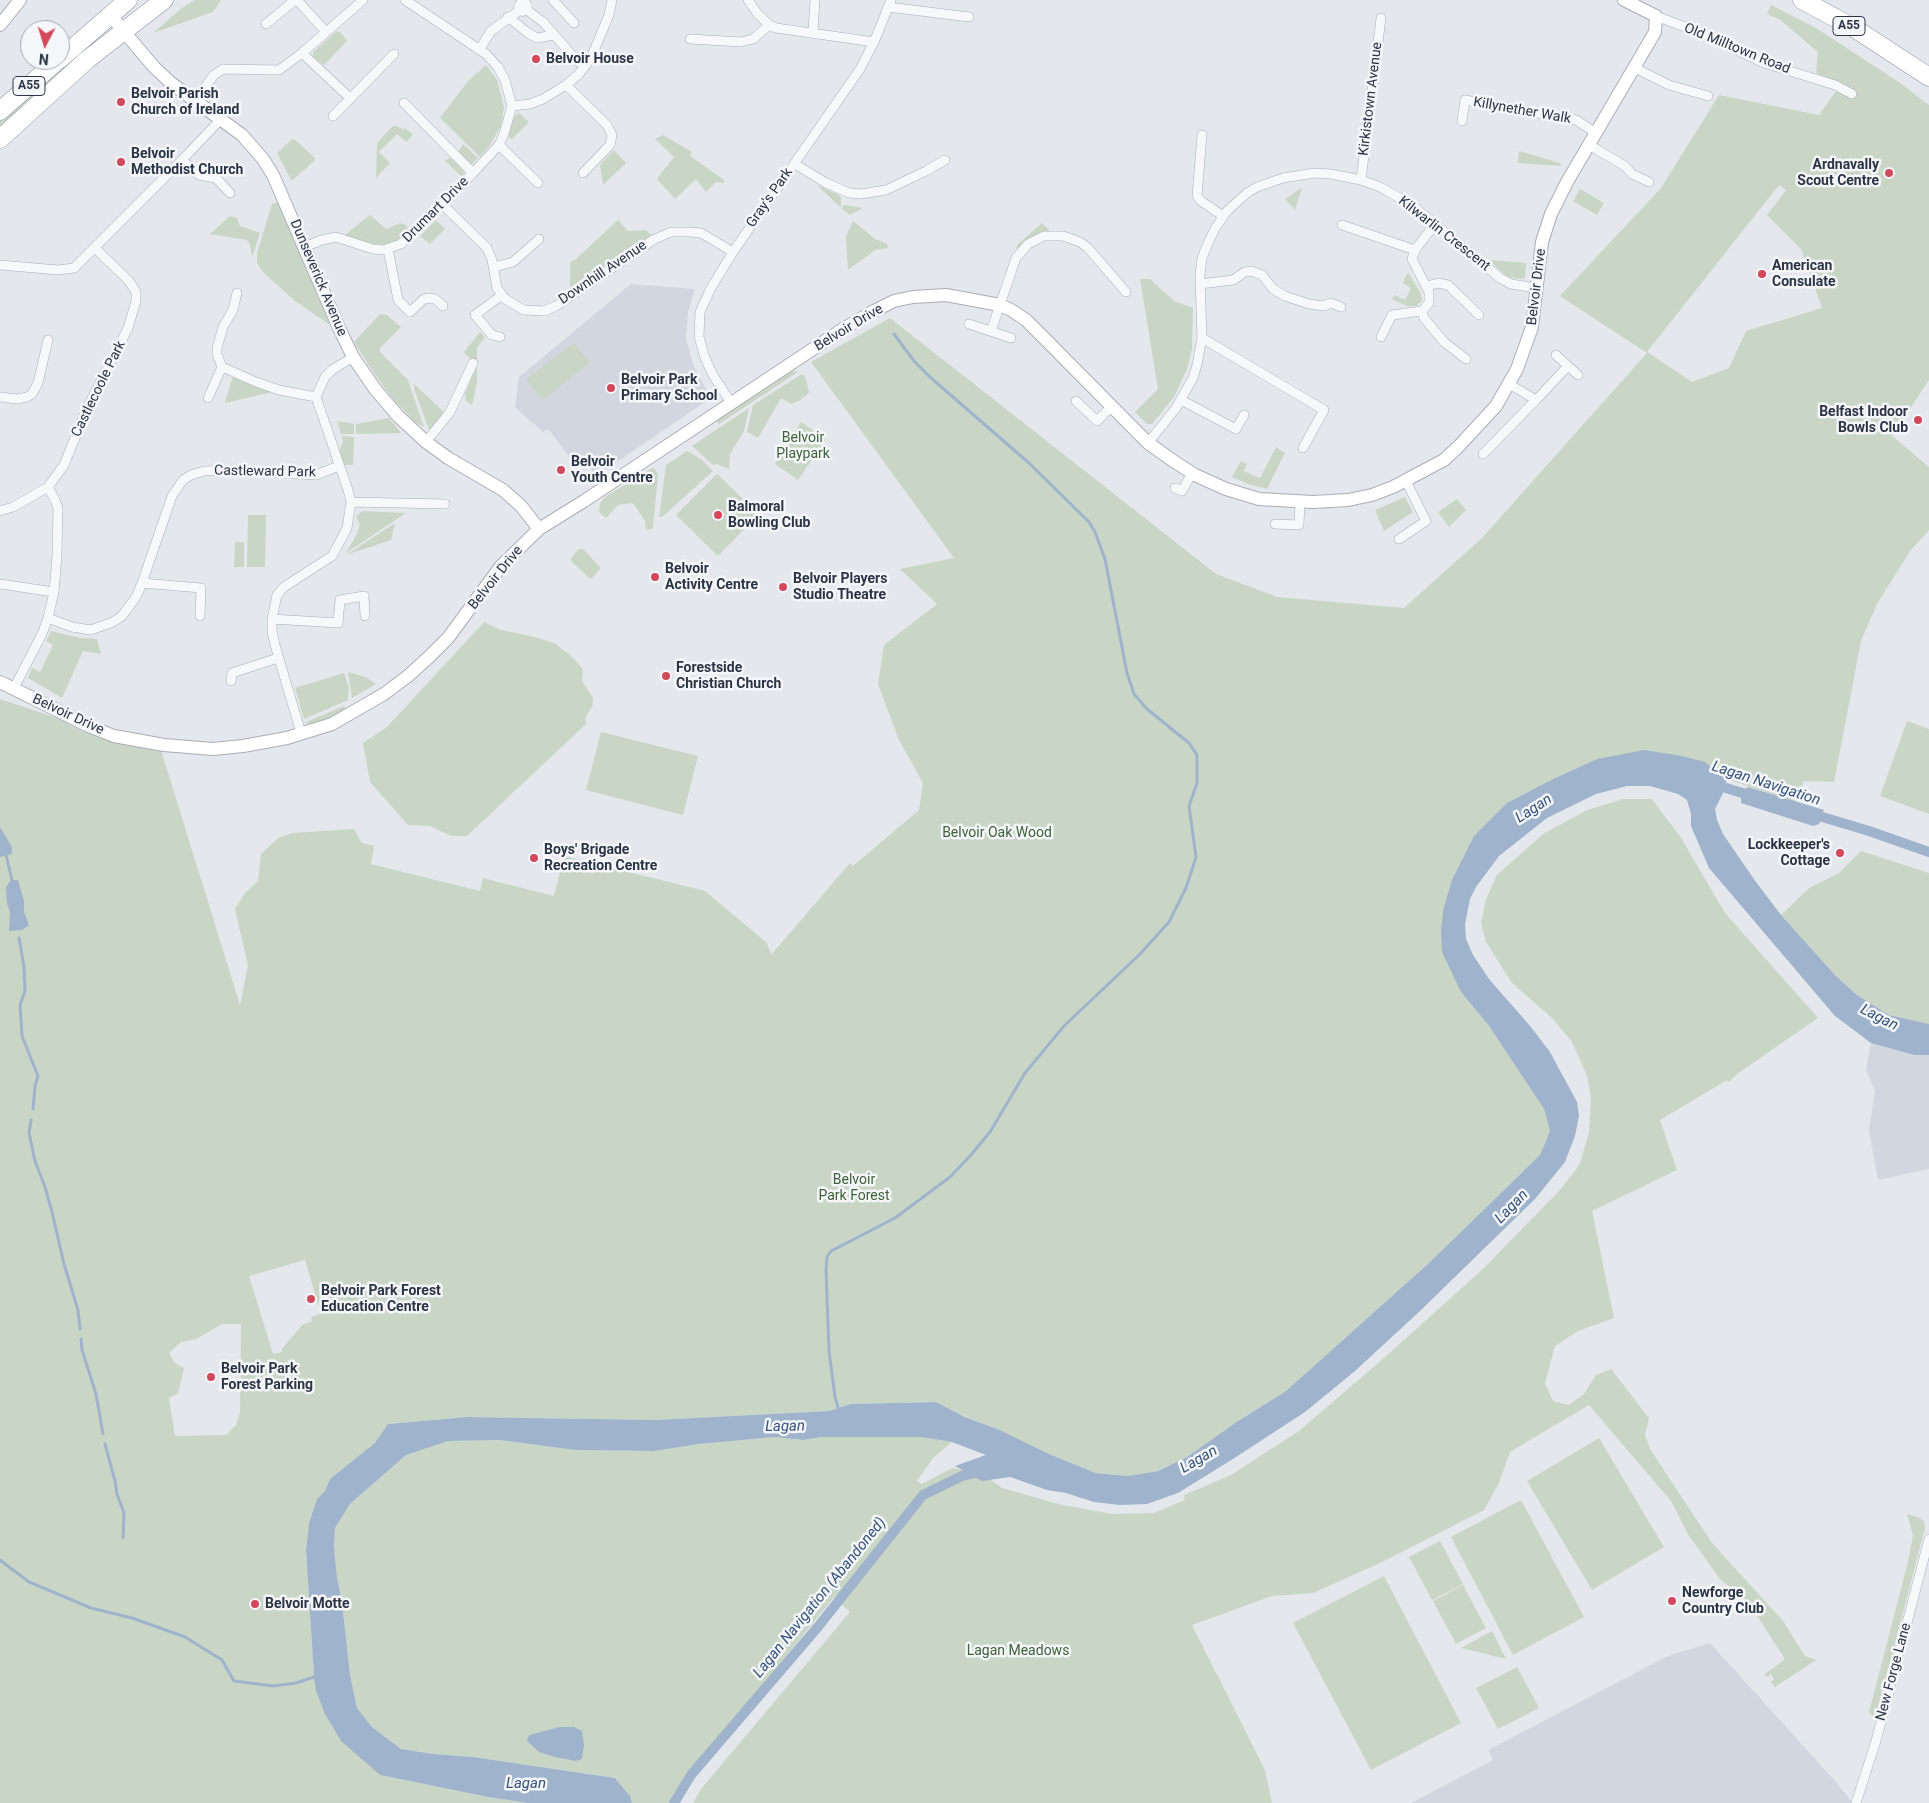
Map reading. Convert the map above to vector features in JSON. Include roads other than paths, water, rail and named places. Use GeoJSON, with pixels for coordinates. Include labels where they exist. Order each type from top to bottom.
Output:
{"type":"FeatureCollection","features":[{"type":"Feature","properties":{"kind":"highway","name":"A55"},"geometry":{"type":"LineString","coordinates":[[70,50],[128,0]]}},
{"type":"Feature","properties":{"kind":"highway","name":"A55"},"geometry":{"type":"LineString","coordinates":[[0,139],[52,90],[123,31],[164,0]]}},
{"type":"Feature","properties":{"kind":"highway","name":"A55"},"geometry":{"type":"LineString","coordinates":[[1802,0],[1854,28],[1929,77]]}},
{"type":"Feature","properties":{"kind":"highway","name":"A55"},"geometry":{"type":"LineString","coordinates":[[0,111],[47,70]]}},
{"type":"Feature","properties":{"kind":"street"},"geometry":{"type":"LineString","coordinates":[[0,25],[20,0]]}},
{"type":"Feature","properties":{"kind":"street"},"geometry":{"type":"LineString","coordinates":[[266,24],[296,0],[326,32]]}},
{"type":"Feature","properties":{"kind":"street"},"geometry":{"type":"LineString","coordinates":[[195,100],[214,76],[223,69],[279,70],[302,53],[363,0]]}},
{"type":"Feature","properties":{"kind":"street"},"geometry":{"type":"LineString","coordinates":[[404,0],[479,50],[498,67],[505,80],[512,106],[530,104],[543,99],[566,85],[579,74],[591,58],[607,22],[612,0]]}},
{"type":"Feature","properties":{"kind":"street"},"geometry":{"type":"LineString","coordinates":[[553,0],[574,23]]}},
{"type":"Feature","properties":{"kind":"street"},"geometry":{"type":"LineString","coordinates":[[748,0],[757,13],[770,25],[785,30],[813,32],[874,42]]}},
{"type":"Feature","properties":{"kind":"street"},"geometry":{"type":"LineString","coordinates":[[813,32],[815,0]]}},
{"type":"Feature","properties":{"kind":"street","name":"Old Milltown Road"},"geometry":{"type":"LineString","coordinates":[[1624,0],[1764,63],[1835,85],[1852,94]]}},
{"type":"Feature","properties":{"kind":"street"},"geometry":{"type":"LineString","coordinates":[[890,4],[969,17]]}},
{"type":"Feature","properties":{"kind":"street","name":"Gray's Park"},"geometry":{"type":"LineString","coordinates":[[731,403],[704,358],[699,337],[700,312],[711,288],[733,252],[860,69],[890,4]]}},
{"type":"Feature","properties":{"kind":"street"},"geometry":{"type":"LineString","coordinates":[[479,50],[491,31],[522,6],[542,22],[578,62]]}},
{"type":"Feature","properties":{"kind":"street","name":"Dunseverick Avenue"},"geometry":{"type":"LineString","coordinates":[[110,15],[154,67],[242,135],[263,159],[273,175],[353,357],[375,389],[398,416],[426,442],[468,471],[503,490],[521,506],[539,529]]}},
{"type":"Feature","properties":{"kind":"street","name":"Belvoir Drive"},"geometry":{"type":"LineString","coordinates":[[0,682],[91,727],[114,736],[164,745],[213,749],[243,746],[287,738],[332,724],[362,708],[408,676],[448,638],[502,566],[539,529],[843,329],[894,301],[912,297],[946,295],[1000,305],[1026,320],[1148,443],[1192,473],[1242,495],[1262,499],[1300,502],[1348,500],[1372,495],[1406,481],[1444,460],[1458,448],[1496,406],[1526,348],[1532,327],[1542,242],[1551,214],[1567,182],[1635,68],[1654,32],[1656,16]]}},
{"type":"Feature","properties":{"kind":"street"},"geometry":{"type":"LineString","coordinates":[[508,17],[537,38],[554,35]]}},
{"type":"Feature","properties":{"kind":"street","name":"Kirkistown Avenue"},"geometry":{"type":"LineString","coordinates":[[1361,180],[1381,18]]}},
{"type":"Feature","properties":{"kind":"street"},"geometry":{"type":"LineString","coordinates":[[690,39],[741,42],[753,39],[770,25]]}},
{"type":"Feature","properties":{"kind":"street"},"geometry":{"type":"LineString","coordinates":[[302,53],[350,98]]}},
{"type":"Feature","properties":{"kind":"street"},"geometry":{"type":"LineString","coordinates":[[333,116],[394,54]]}},
{"type":"Feature","properties":{"kind":"street"},"geometry":{"type":"LineString","coordinates":[[1635,68],[1669,85],[1708,96]]}},
{"type":"Feature","properties":{"kind":"street"},"geometry":{"type":"LineString","coordinates":[[566,85],[606,125],[612,135],[610,145],[583,173]]}},
{"type":"Feature","properties":{"kind":"street","name":"Killynether Walk"},"geometry":{"type":"LineString","coordinates":[[1462,121],[1465,100],[1576,120],[1596,133]]}},
{"type":"Feature","properties":{"kind":"street"},"geometry":{"type":"LineString","coordinates":[[404,103],[473,173]]}},
{"type":"Feature","properties":{"kind":"street","name":"Drumart Drive"},"geometry":{"type":"LineString","coordinates":[[304,248],[322,240],[336,238],[373,248],[388,249],[402,244],[443,205],[498,145],[504,134],[512,106]]}},
{"type":"Feature","properties":{"kind":"street"},"geometry":{"type":"LineString","coordinates":[[0,265],[67,270],[74,268],[182,160],[221,118]]}},
{"type":"Feature","properties":{"kind":"street"},"geometry":{"type":"LineString","coordinates":[[1202,135],[1197,196],[1200,201],[1223,216]]}},
{"type":"Feature","properties":{"kind":"street"},"geometry":{"type":"LineString","coordinates":[[498,145],[538,183]]}},
{"type":"Feature","properties":{"kind":"street"},"geometry":{"type":"LineString","coordinates":[[1590,145],[1626,166],[1632,174],[1649,182]]}},
{"type":"Feature","properties":{"kind":"street"},"geometry":{"type":"LineString","coordinates":[[182,160],[199,175],[216,178],[230,193]]}},
{"type":"Feature","properties":{"kind":"street"},"geometry":{"type":"LineString","coordinates":[[795,164],[826,183],[849,193],[861,194],[880,191],[899,184],[946,160]]}},
{"type":"Feature","properties":{"kind":"street","name":"Kilwarlin Crescent"},"geometry":{"type":"LineString","coordinates":[[1148,443],[1181,400],[1197,365],[1202,338],[1200,284],[1202,258],[1223,216],[1247,193],[1257,187],[1283,178],[1315,173],[1361,180],[1397,196],[1435,224],[1500,278],[1511,284],[1536,288]]}},
{"type":"Feature","properties":{"kind":"street"},"geometry":{"type":"LineString","coordinates":[[443,205],[486,248],[494,267],[497,288],[502,295],[475,315],[492,335],[500,337]]}},
{"type":"Feature","properties":{"kind":"street"},"geometry":{"type":"LineString","coordinates":[[1381,337],[1392,315],[1422,310],[1429,303],[1427,286],[1413,264],[1412,259],[1415,250],[1435,224]]}},
{"type":"Feature","properties":{"kind":"street"},"geometry":{"type":"LineString","coordinates":[[1342,225],[1415,250]]}},
{"type":"Feature","properties":{"kind":"street","name":"Downhill Avenue"},"geometry":{"type":"LineString","coordinates":[[502,295],[514,306],[524,310],[544,311],[556,306],[653,240],[672,232],[701,233],[733,252]]}},
{"type":"Feature","properties":{"kind":"street"},"geometry":{"type":"LineString","coordinates":[[991,331],[1016,258],[1028,244],[1044,236],[1063,236],[1080,242],[1119,277],[1126,292]]}},
{"type":"Feature","properties":{"kind":"street"},"geometry":{"type":"LineString","coordinates":[[494,267],[513,262],[539,239]]}},
{"type":"Feature","properties":{"kind":"street","name":"Castlecoole Park"},"geometry":{"type":"LineString","coordinates":[[0,511],[13,507],[48,487],[64,465],[88,406],[128,328],[136,301],[136,292],[129,281],[95,248]]}},
{"type":"Feature","properties":{"kind":"street"},"geometry":{"type":"LineString","coordinates":[[388,249],[398,300],[410,312],[424,299],[429,298],[435,299],[443,306]]}},
{"type":"Feature","properties":{"kind":"street"},"geometry":{"type":"LineString","coordinates":[[1200,284],[1233,280],[1251,270],[1262,275],[1273,289],[1285,296],[1310,304],[1324,306],[1331,303],[1341,307]]}},
{"type":"Feature","properties":{"kind":"street"},"geometry":{"type":"LineString","coordinates":[[1427,286],[1438,283],[1448,285],[1479,316]]}},
{"type":"Feature","properties":{"kind":"street"},"geometry":{"type":"LineString","coordinates":[[237,293],[233,310],[223,327],[217,348],[217,354],[222,367],[279,390],[316,397]]}},
{"type":"Feature","properties":{"kind":"street"},"geometry":{"type":"LineString","coordinates":[[1422,310],[1424,318],[1444,342],[1466,359]]}},
{"type":"Feature","properties":{"kind":"street"},"geometry":{"type":"LineString","coordinates":[[969,324],[1011,338]]}},
{"type":"Feature","properties":{"kind":"street"},"geometry":{"type":"LineString","coordinates":[[1202,338],[1324,410],[1303,448]]}},
{"type":"Feature","properties":{"kind":"street"},"geometry":{"type":"LineString","coordinates":[[0,397],[17,399],[32,394],[38,383],[48,340]]}},
{"type":"Feature","properties":{"kind":"street"},"geometry":{"type":"LineString","coordinates":[[1556,355],[1578,375]]}},
{"type":"Feature","properties":{"kind":"street"},"geometry":{"type":"LineString","coordinates":[[301,733],[278,658],[272,631],[272,619],[277,595],[284,587],[332,556],[347,528],[351,502],[316,397],[325,377],[332,370],[353,357]]}},
{"type":"Feature","properties":{"kind":"street"},"geometry":{"type":"LineString","coordinates":[[426,442],[450,412],[468,370],[473,363]]}},
{"type":"Feature","properties":{"kind":"street"},"geometry":{"type":"LineString","coordinates":[[1483,454],[1568,366]]}},
{"type":"Feature","properties":{"kind":"street"},"geometry":{"type":"LineString","coordinates":[[208,398],[222,367]]}},
{"type":"Feature","properties":{"kind":"street"},"geometry":{"type":"LineString","coordinates":[[1509,384],[1536,400]]}},
{"type":"Feature","properties":{"kind":"street"},"geometry":{"type":"LineString","coordinates":[[1181,400],[1236,429],[1244,415]]}},
{"type":"Feature","properties":{"kind":"street"},"geometry":{"type":"LineString","coordinates":[[1076,401],[1097,421],[1112,406]]}},
{"type":"Feature","properties":{"kind":"street","name":"Castleward Park"},"geometry":{"type":"LineString","coordinates":[[48,618],[83,630],[102,627],[122,616],[128,609],[142,582],[172,496],[183,480],[191,475],[204,471],[234,470],[316,475],[339,466]]}},
{"type":"Feature","properties":{"kind":"street"},"geometry":{"type":"LineString","coordinates":[[1175,488],[1182,492],[1192,473]]}},
{"type":"Feature","properties":{"kind":"street"},"geometry":{"type":"LineString","coordinates":[[1400,538],[1426,521],[1406,481]]}},
{"type":"Feature","properties":{"kind":"street"},"geometry":{"type":"LineString","coordinates":[[14,688],[42,634],[54,592],[58,508],[48,487]]}},
{"type":"Feature","properties":{"kind":"street"},"geometry":{"type":"LineString","coordinates":[[351,502],[445,504]]}},
{"type":"Feature","properties":{"kind":"street"},"geometry":{"type":"LineString","coordinates":[[1275,524],[1299,525],[1300,502]]}},
{"type":"Feature","properties":{"kind":"street"},"geometry":{"type":"LineString","coordinates":[[142,582],[201,588],[200,616]]}},
{"type":"Feature","properties":{"kind":"street"},"geometry":{"type":"LineString","coordinates":[[0,584],[54,592]]}},
{"type":"Feature","properties":{"kind":"street"},"geometry":{"type":"LineString","coordinates":[[272,619],[338,623],[340,600],[364,596],[365,616]]}},
{"type":"Feature","properties":{"kind":"street"},"geometry":{"type":"LineString","coordinates":[[231,681],[232,674],[278,658]]}},
{"type":"Feature","properties":{"kind":"street","name":"New Forge Lane"},"geometry":{"type":"LineString","coordinates":[[1856,1803],[1876,1741],[1929,1539]]}},
{"type":"Feature","properties":{"kind":"water","name":"Lagan"},"geometry":{"type":"Polygon","coordinates":[[[1644,750],[1705,762],[1727,779],[1724,791],[1715,809],[1717,820],[1723,834],[1756,882],[1781,915],[1836,976],[1857,995],[1889,1015],[1929,1024],[1929,1055],[1914,1055],[1871,1043],[1835,1016],[1709,868],[1691,826],[1691,814],[1687,800],[1678,794],[1650,786],[1627,786],[1596,794],[1547,818],[1499,856],[1476,887],[1470,899],[1465,924],[1466,939],[1473,955],[1489,979],[1550,1052],[1577,1102],[1579,1116],[1575,1136],[1565,1162],[1535,1199],[1420,1311],[1355,1371],[1305,1412],[1178,1493],[1147,1504],[1120,1505],[1094,1502],[1066,1493],[1047,1490],[1010,1477],[982,1481],[955,1466],[986,1455],[952,1442],[921,1437],[822,1437],[803,1440],[775,1437],[699,1444],[654,1451],[575,1450],[500,1440],[448,1441],[406,1455],[350,1504],[335,1528],[334,1547],[337,1577],[342,1602],[350,1675],[357,1708],[372,1727],[401,1749],[473,1757],[615,1778],[630,1796],[632,1803],[528,1803],[488,1797],[380,1775],[341,1741],[325,1714],[316,1691],[306,1550],[309,1523],[317,1499],[325,1491],[330,1479],[375,1443],[388,1424],[468,1417],[655,1420],[829,1411],[851,1404],[936,1402],[965,1417],[1000,1430],[1049,1454],[1096,1473],[1128,1476],[1158,1471],[1187,1457],[1235,1423],[1286,1391],[1430,1262],[1540,1155],[1550,1131],[1544,1109],[1489,1026],[1461,992],[1442,952],[1443,911],[1452,880],[1474,836],[1507,803],[1597,759],[1644,750]]]}},
{"type":"Feature","properties":{"kind":"water"},"geometry":{"type":"Polygon","coordinates":[[[1748,787],[1824,810],[1819,824],[1813,826],[1741,803],[1741,792],[1748,787]]]}},
{"type":"Feature","properties":{"kind":"water"},"geometry":{"type":"Polygon","coordinates":[[[0,827],[12,847],[12,854],[0,857],[0,827]]]}},
{"type":"Feature","properties":{"kind":"water"},"geometry":{"type":"Polygon","coordinates":[[[11,880],[18,880],[24,901],[24,912],[29,925],[22,930],[9,931],[10,912],[7,903],[6,887],[11,880]]]}},
{"type":"Feature","properties":{"kind":"water"},"geometry":{"type":"Polygon","coordinates":[[[560,1727],[574,1727],[582,1731],[584,1745],[582,1759],[576,1761],[539,1752],[527,1741],[529,1735],[560,1727]]]}},
{"type":"Feature","properties":{"kind":"waterway"},"geometry":{"type":"LineString","coordinates":[[839,1411],[835,1397],[829,1351],[827,1257],[831,1251],[895,1218],[950,1177],[970,1156],[990,1132],[1025,1073],[1064,1026],[1140,954],[1169,922],[1186,888],[1196,857],[1189,806],[1197,783],[1197,755],[1189,743],[1147,709],[1134,694],[1127,673],[1105,559],[1095,532],[1089,522],[1029,463],[931,378],[914,361],[894,334]]}},
{"type":"Feature","properties":{"kind":"waterway","name":"Lagan Navigation"},"geometry":{"type":"LineString","coordinates":[[1713,784],[1752,796]]}},
{"type":"Feature","properties":{"kind":"waterway","name":"Lagan Navigation (Abandoned)"},"geometry":{"type":"LineString","coordinates":[[1809,813],[1929,852]]}},
{"type":"Feature","properties":{"kind":"waterway"},"geometry":{"type":"LineString","coordinates":[[6,855],[12,880]]}},
{"type":"Feature","properties":{"kind":"waterway"},"geometry":{"type":"LineString","coordinates":[[19,938],[24,967],[25,991],[20,1005],[22,1036],[38,1076],[33,1109]]}},
{"type":"Feature","properties":{"kind":"waterway"},"geometry":{"type":"LineString","coordinates":[[31,1120],[29,1133],[35,1161],[52,1212],[64,1264],[78,1310],[80,1329]]}},
{"type":"Feature","properties":{"kind":"waterway"},"geometry":{"type":"LineString","coordinates":[[81,1339],[82,1350],[96,1394],[103,1434]]}},
{"type":"Feature","properties":{"kind":"waterway"},"geometry":{"type":"LineString","coordinates":[[105,1444],[117,1494],[124,1513],[123,1538]]}},
{"type":"Feature","properties":{"kind":"waterway","name":"Lagan Navigation (Abandoned)"},"geometry":{"type":"LineString","coordinates":[[674,1803],[691,1775],[817,1628],[923,1495],[962,1476],[983,1471]]}},
{"type":"Feature","properties":{"kind":"waterway"},"geometry":{"type":"LineString","coordinates":[[0,1560],[29,1582],[91,1608],[132,1618],[185,1637],[222,1660],[234,1681],[273,1686],[296,1683],[317,1676]]}},
{"type":"Feature","properties":{"kind":"place","name":"Belvoir House"},"geometry":{"type":"Point","coordinates":[536,59]}},
{"type":"Feature","properties":{"kind":"place","name":"Belvoir Parish Church of Ireland"},"geometry":{"type":"Point","coordinates":[121,102]}},
{"type":"Feature","properties":{"kind":"place","name":"Belvoir Methodist Church"},"geometry":{"type":"Point","coordinates":[121,162]}},
{"type":"Feature","properties":{"kind":"place","name":"Ardnavally Scout Centre"},"geometry":{"type":"Point","coordinates":[1889,173]}},
{"type":"Feature","properties":{"kind":"place","name":"American Consulate"},"geometry":{"type":"Point","coordinates":[1762,274]}},
{"type":"Feature","properties":{"kind":"place","name":"Belvoir Park Primary School"},"geometry":{"type":"Point","coordinates":[611,388]}},
{"type":"Feature","properties":{"kind":"place","name":"Belfast Indoor Bowls Club"},"geometry":{"type":"Point","coordinates":[1918,420]}},
{"type":"Feature","properties":{"kind":"place","name":"Belvoir Youth Centre"},"geometry":{"type":"Point","coordinates":[561,470]}},
{"type":"Feature","properties":{"kind":"place","name":"Balmoral Bowling Club"},"geometry":{"type":"Point","coordinates":[718,515]}},
{"type":"Feature","properties":{"kind":"place","name":"Belvoir Activity Centre"},"geometry":{"type":"Point","coordinates":[655,577]}},
{"type":"Feature","properties":{"kind":"place","name":"Belvoir Players Studio Theatre"},"geometry":{"type":"Point","coordinates":[783,587]}},
{"type":"Feature","properties":{"kind":"place","name":"Forestside Christian Church"},"geometry":{"type":"Point","coordinates":[666,676]}},
{"type":"Feature","properties":{"kind":"place","name":"Lockkeeper's Cottage"},"geometry":{"type":"Point","coordinates":[1840,853]}},
{"type":"Feature","properties":{"kind":"place","name":"Boys' Brigade Recreation Centre"},"geometry":{"type":"Point","coordinates":[534,858]}},
{"type":"Feature","properties":{"kind":"place","name":"Belvoir Park Forest Education Centre"},"geometry":{"type":"Point","coordinates":[311,1299]}},
{"type":"Feature","properties":{"kind":"place","name":"Belvoir Park Forest Parking"},"geometry":{"type":"Point","coordinates":[211,1377]}},
{"type":"Feature","properties":{"kind":"place","name":"Newforge Country Club"},"geometry":{"type":"Point","coordinates":[1672,1601]}},
{"type":"Feature","properties":{"kind":"place","name":"Belvoir Motte"},"geometry":{"type":"Point","coordinates":[255,1604]}},
{"type":"Feature","properties":{"kind":"park label","name":"Belvoir Playpark"},"geometry":{"type":"Point","coordinates":[803,446]}},
{"type":"Feature","properties":{"kind":"park label","name":"Belvoir Oak Wood"},"geometry":{"type":"Point","coordinates":[997,833]}},
{"type":"Feature","properties":{"kind":"park label","name":"Belvoir Park Forest"},"geometry":{"type":"Point","coordinates":[854,1188]}},
{"type":"Feature","properties":{"kind":"park label","name":"Lagan Meadows"},"geometry":{"type":"Point","coordinates":[1018,1651]}}]}
